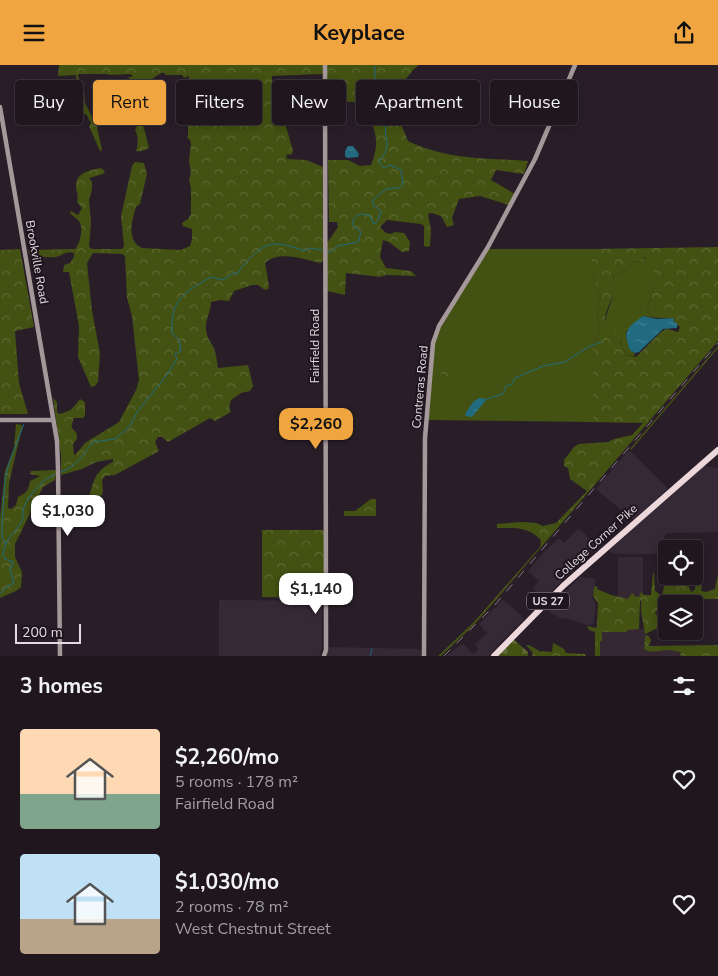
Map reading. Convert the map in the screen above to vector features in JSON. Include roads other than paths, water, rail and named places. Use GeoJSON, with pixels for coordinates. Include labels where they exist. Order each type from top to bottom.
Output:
{"type":"FeatureCollection","features":[{"type":"Feature","properties":{"kind":"highway","name":"College Corner Pike"},"geometry":{"type":"LineString","coordinates":[[494,656],[573,577],[718,450]]}},
{"type":"Feature","properties":{"kind":"street","name":"Fairfield Road"},"geometry":{"type":"LineString","coordinates":[[324,656],[326,650],[325,65]]}},
{"type":"Feature","properties":{"kind":"street","name":"Contreras Road"},"geometry":{"type":"LineString","coordinates":[[424,656],[425,438],[433,343],[439,326],[488,247],[535,159],[575,65]]}},
{"type":"Feature","properties":{"kind":"street","name":"Brookville Road"},"geometry":{"type":"LineString","coordinates":[[0,107],[58,458],[60,656]]}},
{"type":"Feature","properties":{"kind":"street"},"geometry":{"type":"LineString","coordinates":[[0,420],[53,420]]}},
{"type":"Feature","properties":{"kind":"water"},"geometry":{"type":"Polygon","coordinates":[[[348,146],[353,146],[359,154],[358,157],[347,158],[345,156],[348,146]]]}},
{"type":"Feature","properties":{"kind":"water"},"geometry":{"type":"Polygon","coordinates":[[[643,316],[657,319],[673,318],[674,322],[677,323],[677,328],[663,329],[639,352],[635,353],[629,349],[627,331],[643,316]]]}},
{"type":"Feature","properties":{"kind":"water"},"geometry":{"type":"Polygon","coordinates":[[[479,398],[487,399],[472,417],[466,416],[465,414],[473,402],[479,398]]]}},
{"type":"Feature","properties":{"kind":"waterway"},"geometry":{"type":"LineString","coordinates":[[328,252],[331,252],[337,246],[358,242],[361,232],[353,226],[353,220],[358,215],[365,214],[370,216],[375,224],[381,211],[373,205],[373,200],[386,189],[399,188],[403,184],[401,170],[390,165],[384,168],[379,161],[385,152],[387,143],[386,124],[376,96],[375,66]]}},
{"type":"Feature","properties":{"kind":"waterway"},"geometry":{"type":"LineString","coordinates":[[61,472],[75,463],[93,442],[115,439],[130,426],[137,412],[166,376],[177,359],[175,354],[181,351],[179,340],[172,333],[172,321],[177,304],[187,292],[211,277],[223,280],[232,274],[238,273],[245,263],[257,252],[269,245],[282,244],[305,251],[309,248],[322,250]]}},
{"type":"Feature","properties":{"kind":"waterway"},"geometry":{"type":"LineString","coordinates":[[487,399],[503,394],[506,386],[512,384],[515,378],[543,366],[565,362],[588,347],[601,342]]}},
{"type":"Feature","properties":{"kind":"waterway"},"geometry":{"type":"LineString","coordinates":[[6,544],[2,538],[5,479],[24,424]]}},
{"type":"Feature","properties":{"kind":"waterway"},"geometry":{"type":"LineString","coordinates":[[0,594],[6,587],[14,583],[10,570],[13,562],[5,559],[3,555],[5,545],[22,521],[23,510],[31,494],[40,484],[54,475]]}},
{"type":"Feature","properties":{"kind":"waterway"},"geometry":{"type":"LineString","coordinates":[[370,656],[372,649]]}},
{"type":"Feature","properties":{"kind":"railway"},"geometry":{"type":"LineString","coordinates":[[444,656],[494,606],[718,343]]}}]}
